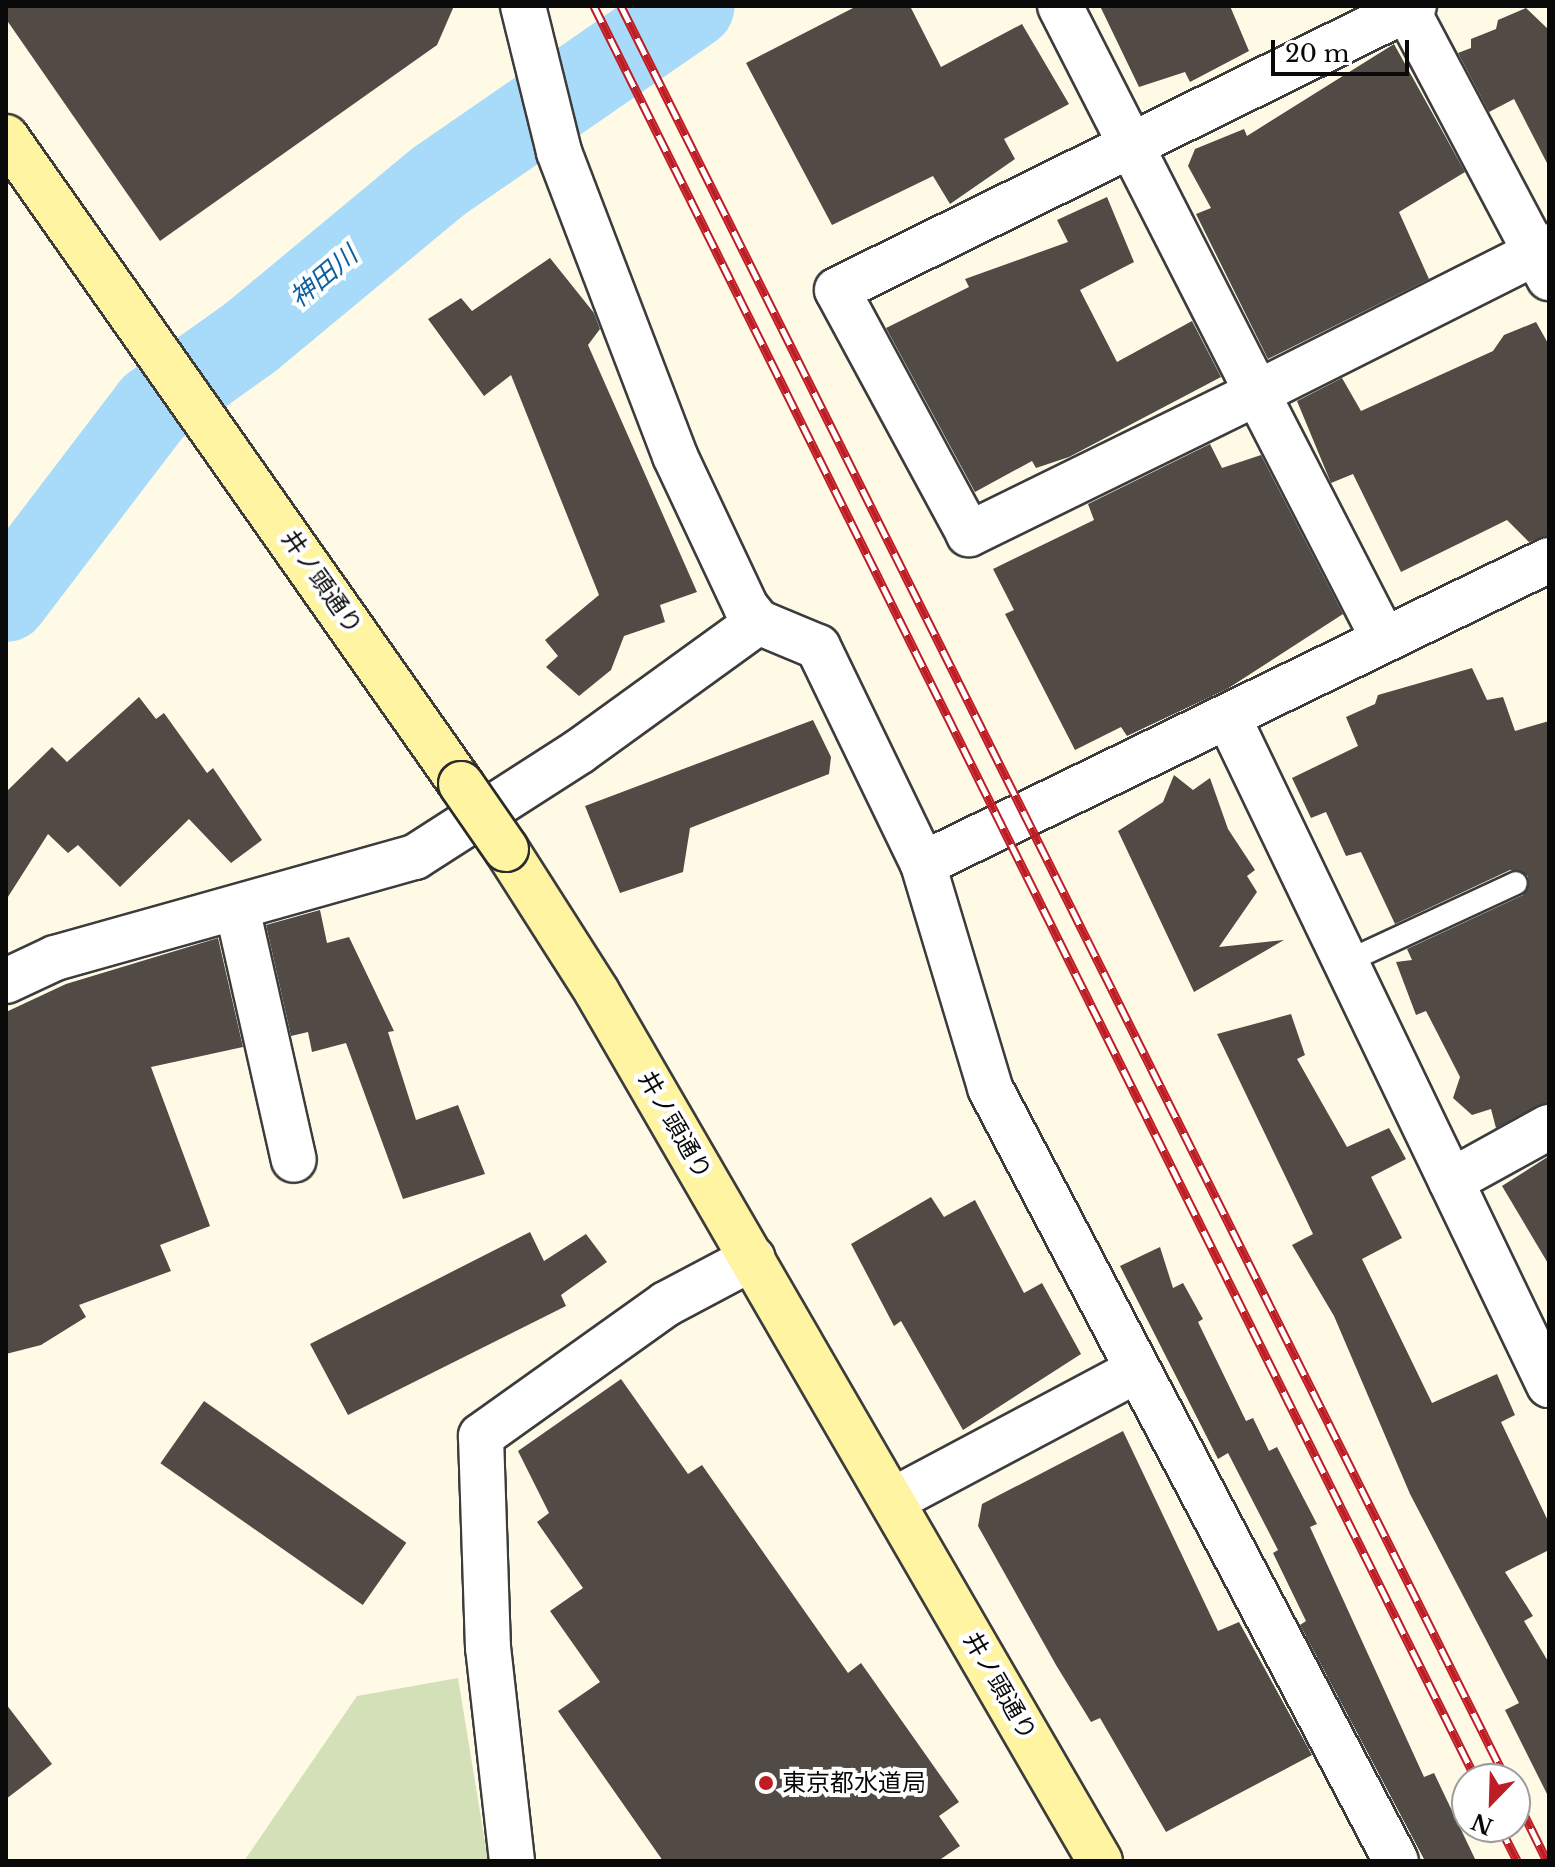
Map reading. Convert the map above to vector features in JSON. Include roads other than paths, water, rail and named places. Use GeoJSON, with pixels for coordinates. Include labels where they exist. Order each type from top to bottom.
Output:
{"type":"FeatureCollection","features":[{"type":"Feature","properties":{"kind":"main road","name":"井ノ頭通り"},"geometry":{"type":"LineString","coordinates":[[6,137],[206,416],[506,849],[753,1258],[1100,1861]]}},
{"type":"Feature","properties":{"kind":"street"},"geometry":{"type":"LineString","coordinates":[[523,6],[536,74],[554,139],[675,456],[758,622],[818,647],[923,864],[990,1088],[1396,1861]]}},
{"type":"Feature","properties":{"kind":"street"},"geometry":{"type":"LineString","coordinates":[[1060,6],[1383,638]]}},
{"type":"Feature","properties":{"kind":"street"},"geometry":{"type":"LineString","coordinates":[[1408,7],[1545,259],[1257,393],[969,534],[837,290],[1131,147],[1408,7]]}},
{"type":"Feature","properties":{"kind":"street"},"geometry":{"type":"LineString","coordinates":[[923,864],[1229,719],[1383,638],[1549,560]]}},
{"type":"Feature","properties":{"kind":"street"},"geometry":{"type":"LineString","coordinates":[[6,981],[55,958],[415,857],[580,751],[758,622]]}},
{"type":"Feature","properties":{"kind":"street"},"geometry":{"type":"LineString","coordinates":[[1229,719],[1549,1385]]}},
{"type":"Feature","properties":{"kind":"street"},"geometry":{"type":"LineString","coordinates":[[237,908],[294,1160]]}},
{"type":"Feature","properties":{"kind":"street"},"geometry":{"type":"LineString","coordinates":[[1451,1181],[1549,1127]]}},
{"type":"Feature","properties":{"kind":"street"},"geometry":{"type":"LineString","coordinates":[[512,1861],[488,1648],[481,1436],[666,1304],[753,1258]]}},
{"type":"Feature","properties":{"kind":"street"},"geometry":{"type":"LineString","coordinates":[[893,1500],[1137,1370]]}},
{"type":"Feature","properties":{"kind":"lane"},"geometry":{"type":"LineString","coordinates":[[1346,962],[1516,883]]}},
{"type":"Feature","properties":{"kind":"waterway","name":"神田川"},"geometry":{"type":"LineString","coordinates":[[6,600],[153,407],[251,337],[439,181],[693,6]]}},
{"type":"Feature","properties":{"kind":"railway"},"geometry":{"type":"LineString","coordinates":[[594,6],[1468,1763]]}},
{"type":"Feature","properties":{"kind":"railway"},"geometry":{"type":"LineString","coordinates":[[621,6],[1498,1763]]}},
{"type":"Feature","properties":{"kind":"railway"},"geometry":{"type":"LineString","coordinates":[[1531,1828],[1547,1861]]}},
{"type":"Feature","properties":{"kind":"railway"},"geometry":{"type":"LineString","coordinates":[[1508,1843],[1517,1861]]}},
{"type":"Feature","properties":{"kind":"place","name":"東京都水道局"},"geometry":{"type":"Point","coordinates":[766,1783]}}]}
